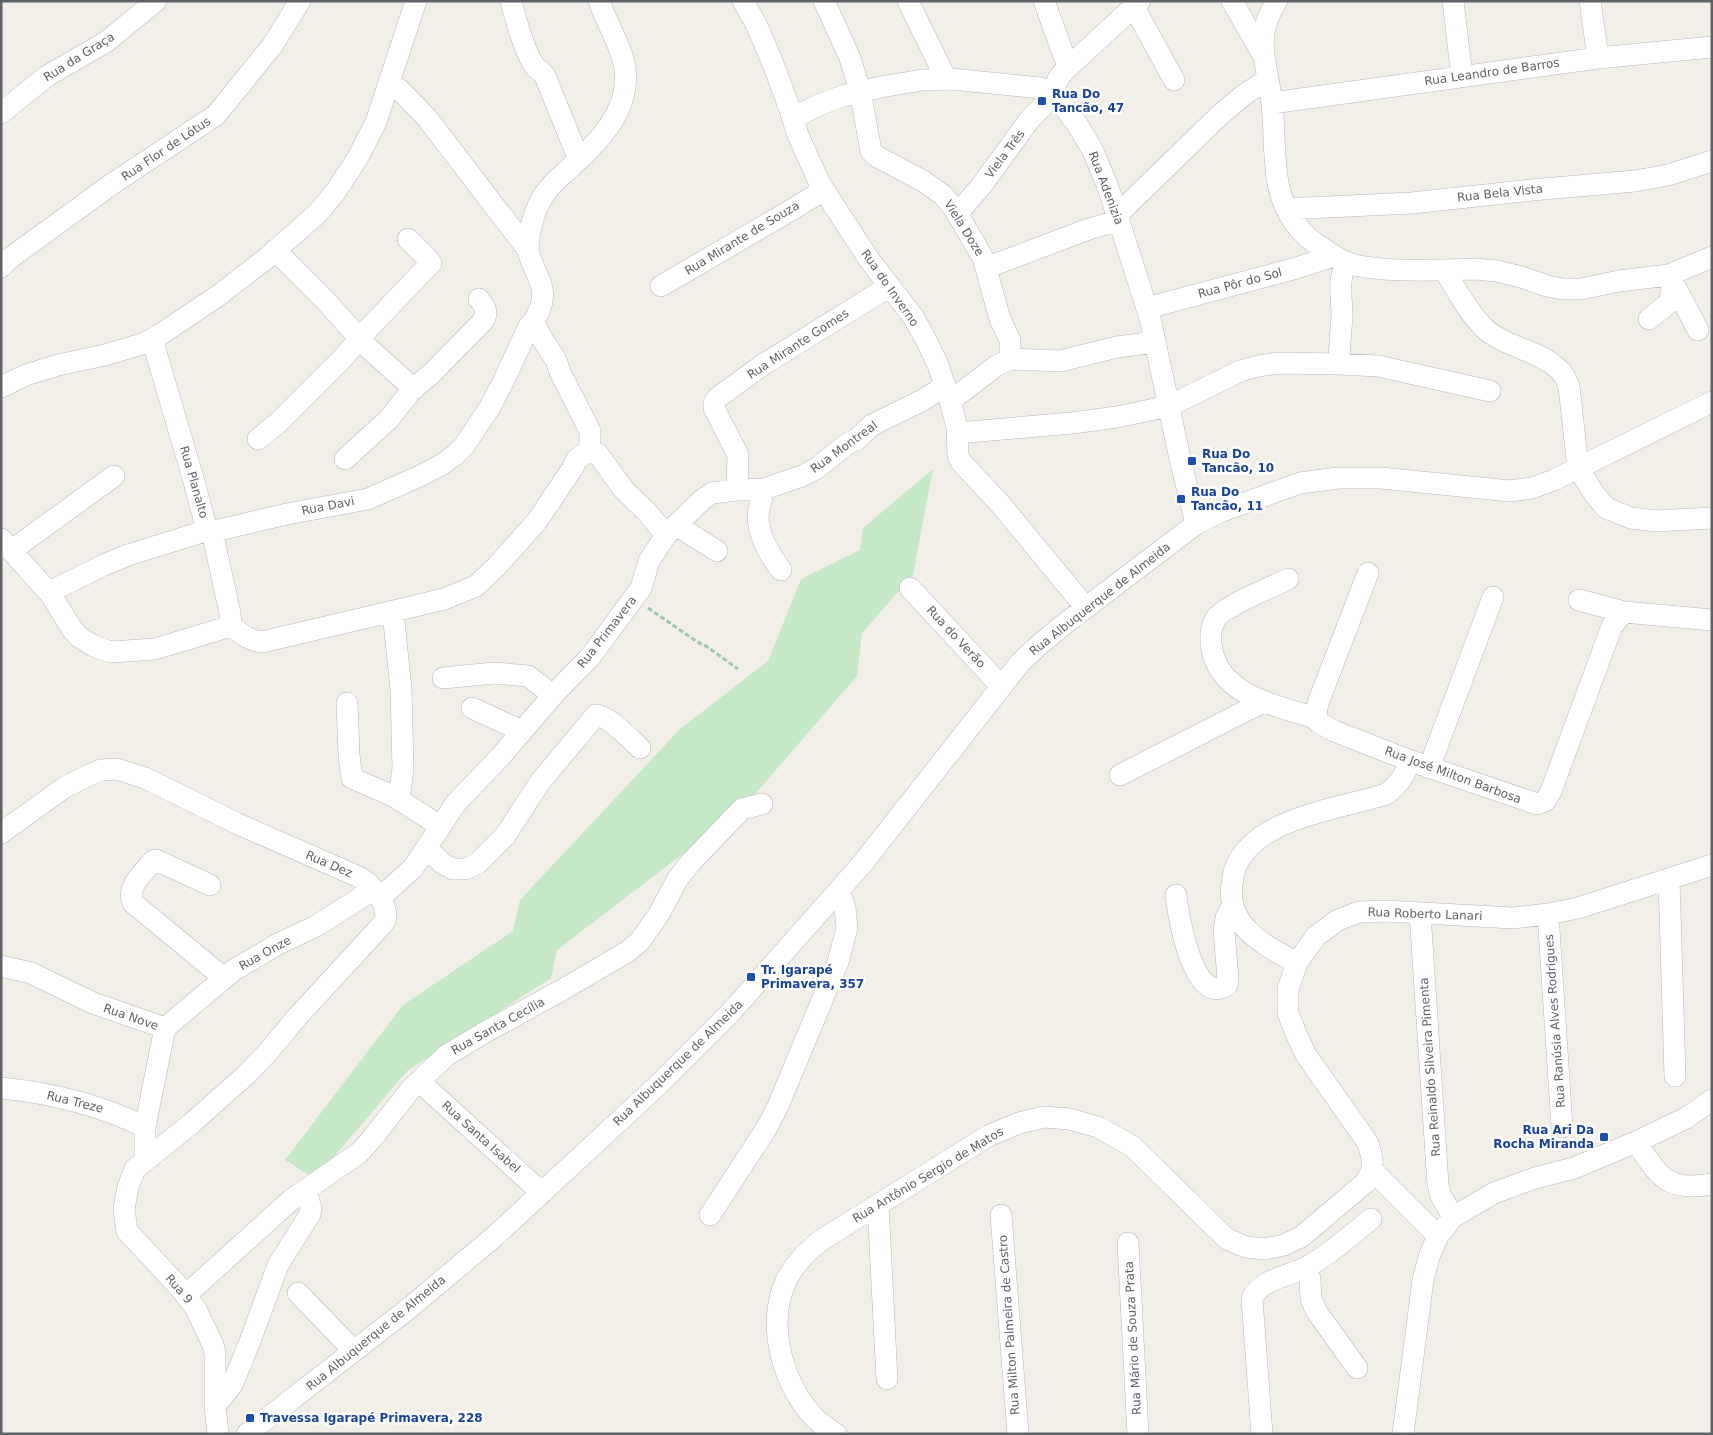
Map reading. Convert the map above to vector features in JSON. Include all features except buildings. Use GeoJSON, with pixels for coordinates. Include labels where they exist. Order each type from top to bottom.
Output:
{"type":"FeatureCollection","features":[{"type":"Feature","properties":{"kind":"street","name":"Rua da Graça"},"geometry":{"type":"LineString","coordinates":[[1,113],[47,76],[106,42],[156,1]]}},
{"type":"Feature","properties":{"kind":"street","name":"Rua Flor de Lótus"},"geometry":{"type":"LineString","coordinates":[[1,267],[10,258],[112,184],[216,115],[272,46],[300,1]]}},
{"type":"Feature","properties":{"kind":"street"},"geometry":{"type":"LineString","coordinates":[[1,387],[26,375],[58,365],[145,343],[219,295],[317,214],[351,168],[376,122],[416,1]]}},
{"type":"Feature","properties":{"kind":"street"},"geometry":{"type":"LineString","coordinates":[[511,1],[531,58],[535,66],[545,76],[579,160]]}},
{"type":"Feature","properties":{"kind":"street"},"geometry":{"type":"LineString","coordinates":[[528,250],[530,228],[542,199],[553,184],[598,142],[617,113],[626,91],[623,58],[599,1]]}},
{"type":"Feature","properties":{"kind":"street","name":"Rua do Inverno"},"geometry":{"type":"LineString","coordinates":[[743,1],[756,24],[772,61],[798,135],[824,190],[868,258],[914,318],[938,365],[948,393],[957,433],[958,456],[1086,608]]}},
{"type":"Feature","properties":{"kind":"street","name":"Viela Doze"},"geometry":{"type":"LineString","coordinates":[[824,1],[850,58],[860,91],[872,154],[923,181],[943,195],[954,208],[983,258],[1000,319],[1010,340],[1010,359]]}},
{"type":"Feature","properties":{"kind":"street"},"geometry":{"type":"LineString","coordinates":[[908,1],[946,79]]}},
{"type":"Feature","properties":{"kind":"street"},"geometry":{"type":"LineString","coordinates":[[1044,1],[1068,67]]}},
{"type":"Feature","properties":{"kind":"street"},"geometry":{"type":"LineString","coordinates":[[1232,1],[1262,53]]}},
{"type":"Feature","properties":{"kind":"street"},"geometry":{"type":"LineString","coordinates":[[1276,1],[1267,21],[1262,41],[1262,53],[1272,103],[1275,162],[1279,187],[1286,209],[1299,230],[1340,259],[1379,269],[1497,270],[1547,286],[1563,289],[1581,289],[1619,281],[1670,278],[1712,257]]}},
{"type":"Feature","properties":{"kind":"street"},"geometry":{"type":"LineString","coordinates":[[1453,1],[1462,76]]}},
{"type":"Feature","properties":{"kind":"street"},"geometry":{"type":"LineString","coordinates":[[1590,1],[1598,58]]}},
{"type":"Feature","properties":{"kind":"street"},"geometry":{"type":"LineString","coordinates":[[1137,4],[1174,80]]}},
{"type":"Feature","properties":{"kind":"street","name":"Viela Três"},"geometry":{"type":"LineString","coordinates":[[957,214],[982,185],[1030,119],[1054,94],[1058,79],[1068,67],[1137,4]]}},
{"type":"Feature","properties":{"kind":"street","name":"Rua Leandro de Barros"},"geometry":{"type":"LineString","coordinates":[[1272,103],[1598,58],[1712,47]]}},
{"type":"Feature","properties":{"kind":"street"},"geometry":{"type":"LineString","coordinates":[[793,118],[821,104],[860,91],[922,80],[946,79],[1040,88],[1054,94]]}},
{"type":"Feature","properties":{"kind":"street"},"geometry":{"type":"LineString","coordinates":[[986,268],[1118,218],[1220,115],[1245,94],[1267,80]]}},
{"type":"Feature","properties":{"kind":"street"},"geometry":{"type":"LineString","coordinates":[[389,82],[400,90],[427,118],[528,250]]}},
{"type":"Feature","properties":{"kind":"street","name":"Rua Adenizia"},"geometry":{"type":"LineString","coordinates":[[1054,94],[1077,124],[1092,149],[1108,186],[1155,342],[1196,524]]}},
{"type":"Feature","properties":{"kind":"street","name":"Rua Bela Vista"},"geometry":{"type":"LineString","coordinates":[[1286,209],[1412,203],[1635,182],[1668,175],[1712,161]]}},
{"type":"Feature","properties":{"kind":"street","name":"Rua Mirante de Souza"},"geometry":{"type":"LineString","coordinates":[[661,286],[824,190]]}},
{"type":"Feature","properties":{"kind":"street"},"geometry":{"type":"LineString","coordinates":[[258,439],[305,396],[431,264],[408,239]]}},
{"type":"Feature","properties":{"kind":"street"},"geometry":{"type":"LineString","coordinates":[[275,250],[325,300],[365,345],[414,389]]}},
{"type":"Feature","properties":{"kind":"street","name":"Rua Davi"},"geometry":{"type":"LineString","coordinates":[[49,592],[128,555],[202,532],[368,499],[420,476],[441,464],[464,446],[490,407],[529,326],[534,322],[542,305],[541,284],[528,250]]}},
{"type":"Feature","properties":{"kind":"street"},"geometry":{"type":"LineString","coordinates":[[1339,364],[1342,319],[1341,285],[1344,268],[1340,259]]}},
{"type":"Feature","properties":{"kind":"street","name":"Rua Pôr do Sol"},"geometry":{"type":"LineString","coordinates":[[1146,308],[1294,269],[1340,259]]}},
{"type":"Feature","properties":{"kind":"street"},"geometry":{"type":"LineString","coordinates":[[1444,270],[1472,313],[1484,327],[1510,344],[1549,362],[1564,374],[1570,386],[1578,468],[1594,495],[1606,508],[1630,518],[1656,520],[1712,518]]}},
{"type":"Feature","properties":{"kind":"street"},"geometry":{"type":"LineString","coordinates":[[1649,319],[1670,302],[1670,278]]}},
{"type":"Feature","properties":{"kind":"street"},"geometry":{"type":"LineString","coordinates":[[1670,278],[1698,330]]}},
{"type":"Feature","properties":{"kind":"street","name":"Rua Mirante Gomes"},"geometry":{"type":"LineString","coordinates":[[737,490],[738,455],[714,408],[717,398],[764,364],[890,286]]}},
{"type":"Feature","properties":{"kind":"street"},"geometry":{"type":"LineString","coordinates":[[345,459],[388,420],[414,389],[485,319],[485,306],[479,299]]}},
{"type":"Feature","properties":{"kind":"street"},"geometry":{"type":"LineString","coordinates":[[534,322],[556,360],[560,372],[590,431],[590,450]]}},
{"type":"Feature","properties":{"kind":"street","name":"Rua Planalto"},"geometry":{"type":"LineString","coordinates":[[152,339],[194,478],[205,523],[213,536],[230,613],[231,626]]}},
{"type":"Feature","properties":{"kind":"street"},"geometry":{"type":"LineString","coordinates":[[948,393],[1010,359],[1060,361],[1117,347],[1155,342]]}},
{"type":"Feature","properties":{"kind":"street"},"geometry":{"type":"LineString","coordinates":[[957,433],[1072,423],[1116,417],[1169,406],[1233,374],[1258,366],[1279,363],[1378,366],[1490,391]]}},
{"type":"Feature","properties":{"kind":"street","name":"Rua Montreal"},"geometry":{"type":"LineString","coordinates":[[737,490],[764,489],[802,476],[816,468],[872,425],[923,400],[948,393]]}},
{"type":"Feature","properties":{"kind":"street","name":"Rua Albuquerque de Almeida"},"geometry":{"type":"LineString","coordinates":[[247,1434],[354,1351],[495,1236],[657,1086],[732,1012],[840,890],[1020,663],[1039,645],[1196,524],[1228,509],[1300,483],[1338,478],[1381,478],[1510,491],[1532,488],[1554,480],[1712,402]]}},
{"type":"Feature","properties":{"kind":"street"},"geometry":{"type":"LineString","coordinates":[[590,450],[598,454],[624,490],[646,511],[671,530],[717,551]]}},
{"type":"Feature","properties":{"kind":"street"},"geometry":{"type":"LineString","coordinates":[[114,476],[7,545],[49,592],[72,629],[94,646],[111,652],[155,649],[231,626],[255,642],[262,642],[444,599],[476,586],[497,566],[537,521],[577,459],[590,450]]}},
{"type":"Feature","properties":{"kind":"street"},"geometry":{"type":"LineString","coordinates":[[764,489],[759,508],[759,527],[773,558],[781,570]]}},
{"type":"Feature","properties":{"kind":"street","name":"Rua Primavera"},"geometry":{"type":"LineString","coordinates":[[377,894],[413,868],[456,803],[522,732],[554,694],[591,656],[635,596],[643,583],[649,561],[671,530],[702,500],[712,493],[737,490]]}},
{"type":"Feature","properties":{"kind":"street"},"geometry":{"type":"LineString","coordinates":[[1316,718],[1318,704],[1368,572]]}},
{"type":"Feature","properties":{"kind":"street","name":"Rua José Milton Barbosa"},"geometry":{"type":"LineString","coordinates":[[1288,579],[1227,609],[1217,618],[1212,628],[1210,643],[1220,670],[1238,688],[1263,702],[1316,718],[1324,726],[1420,764],[1537,804],[1546,801],[1551,791],[1612,626],[1624,612]]}},
{"type":"Feature","properties":{"kind":"street","name":"Rua do Verão"},"geometry":{"type":"LineString","coordinates":[[910,588],[1002,686]]}},
{"type":"Feature","properties":{"kind":"street"},"geometry":{"type":"LineString","coordinates":[[1297,963],[1263,944],[1249,933],[1239,920],[1233,904],[1231,889],[1234,870],[1242,854],[1268,832],[1298,818],[1386,794],[1394,789],[1401,780],[1420,764],[1492,597]]}},
{"type":"Feature","properties":{"kind":"street"},"geometry":{"type":"LineString","coordinates":[[1579,600],[1624,612],[1712,620]]}},
{"type":"Feature","properties":{"kind":"street"},"geometry":{"type":"LineString","coordinates":[[393,612],[400,669],[403,760],[403,781],[399,800]]}},
{"type":"Feature","properties":{"kind":"street"},"geometry":{"type":"LineString","coordinates":[[443,678],[494,673],[528,676],[554,694]]}},
{"type":"Feature","properties":{"kind":"street"},"geometry":{"type":"LineString","coordinates":[[1120,775],[1263,702]]}},
{"type":"Feature","properties":{"kind":"street"},"geometry":{"type":"LineString","coordinates":[[347,703],[352,777],[399,800],[440,826]]}},
{"type":"Feature","properties":{"kind":"street"},"geometry":{"type":"LineString","coordinates":[[472,708],[522,732]]}},
{"type":"Feature","properties":{"kind":"street"},"geometry":{"type":"LineString","coordinates":[[427,848],[442,863],[453,869],[466,869],[478,863],[505,836],[540,782],[596,715],[601,715],[640,748]]}},
{"type":"Feature","properties":{"kind":"street","name":"Rua Dez"},"geometry":{"type":"LineString","coordinates":[[1,832],[79,780],[101,770],[117,769],[145,778],[236,823],[359,877],[368,883],[377,894]]}},
{"type":"Feature","properties":{"kind":"street","name":"Rua Santa Cecília"},"geometry":{"type":"LineString","coordinates":[[186,1295],[280,1210],[359,1153],[419,1081],[447,1055],[627,952],[640,941],[690,863],[742,809],[762,804]]}},
{"type":"Feature","properties":{"kind":"street"},"geometry":{"type":"LineString","coordinates":[[210,885],[156,860],[153,861],[137,881],[130,897],[134,903],[224,978]]}},
{"type":"Feature","properties":{"kind":"street","name":"Rua Roberto Lanari"},"geometry":{"type":"LineString","coordinates":[[1372,1170],[1372,1158],[1368,1143],[1306,1055],[1288,1013],[1288,989],[1297,963],[1316,936],[1338,920],[1360,912],[1386,911],[1513,918],[1548,914],[1578,908],[1712,865]]}},
{"type":"Feature","properties":{"kind":"street"},"geometry":{"type":"LineString","coordinates":[[1669,879],[1675,1076]]}},
{"type":"Feature","properties":{"kind":"street"},"geometry":{"type":"LineString","coordinates":[[710,1215],[778,1106],[838,962],[846,928],[846,908],[840,890]]}},
{"type":"Feature","properties":{"kind":"street"},"geometry":{"type":"LineString","coordinates":[[146,1160],[179,1134],[247,1074],[330,980],[365,945],[385,921],[386,914],[383,902],[377,894]]}},
{"type":"Feature","properties":{"kind":"street","name":"Rua Onze"},"geometry":{"type":"LineString","coordinates":[[165,1028],[234,970],[278,944],[377,894]]}},
{"type":"Feature","properties":{"kind":"street"},"geometry":{"type":"LineString","coordinates":[[1176,895],[1178,915],[1188,952],[1195,969],[1204,982],[1215,988],[1222,988],[1227,985],[1224,931],[1226,918],[1233,904]]}},
{"type":"Feature","properties":{"kind":"street","name":"Rua Reinaldo Silveira Pimenta"},"geometry":{"type":"LineString","coordinates":[[1420,913],[1438,1185],[1441,1196],[1453,1217]]}},
{"type":"Feature","properties":{"kind":"street","name":"Rua Ranúsia Alves Rodrigues"},"geometry":{"type":"LineString","coordinates":[[1548,914],[1562,1127]]}},
{"type":"Feature","properties":{"kind":"street","name":"Rua Nove"},"geometry":{"type":"LineString","coordinates":[[1,966],[31,973],[93,1003],[165,1028],[146,1126],[146,1160]]}},
{"type":"Feature","properties":{"kind":"street","name":"Rua Santa Isabel"},"geometry":{"type":"LineString","coordinates":[[419,1081],[542,1193]]}},
{"type":"Feature","properties":{"kind":"street","name":"Rua Treze"},"geometry":{"type":"LineString","coordinates":[[1,1088],[26,1090],[66,1098],[124,1116],[146,1126]]}},
{"type":"Feature","properties":{"kind":"street"},"geometry":{"type":"LineString","coordinates":[[1403,1434],[1423,1280],[1430,1254],[1438,1236],[1453,1217],[1494,1193],[1535,1178],[1574,1168],[1636,1142],[1686,1118],[1712,1100]]}},
{"type":"Feature","properties":{"kind":"street","name":"Rua Antônio Sergio de Matos"},"geometry":{"type":"LineString","coordinates":[[836,1434],[821,1424],[804,1405],[790,1380],[781,1355],[776,1329],[778,1303],[786,1281],[799,1260],[820,1240],[988,1136],[1019,1123],[1044,1117],[1069,1119],[1098,1127],[1132,1146],[1227,1238],[1246,1247],[1265,1249],[1284,1245],[1301,1237],[1365,1183],[1372,1170]]}},
{"type":"Feature","properties":{"kind":"street"},"geometry":{"type":"LineString","coordinates":[[1636,1142],[1656,1171],[1675,1185],[1693,1187],[1712,1184]]}},
{"type":"Feature","properties":{"kind":"street","name":"Rua 9"},"geometry":{"type":"LineString","coordinates":[[146,1160],[135,1169],[128,1187],[124,1209],[125,1225],[127,1231],[186,1295],[196,1309],[213,1345],[215,1353],[215,1406],[218,1434]]}},
{"type":"Feature","properties":{"kind":"street"},"geometry":{"type":"LineString","coordinates":[[1372,1170],[1438,1236]]}},
{"type":"Feature","properties":{"kind":"street"},"geometry":{"type":"LineString","coordinates":[[215,1406],[232,1385],[278,1265],[310,1214],[311,1209],[306,1190]]}},
{"type":"Feature","properties":{"kind":"street"},"geometry":{"type":"LineString","coordinates":[[878,1205],[887,1379]]}},
{"type":"Feature","properties":{"kind":"street","name":"Rua Milton Palmeira de Castro"},"geometry":{"type":"LineString","coordinates":[[1001,1215],[1018,1434]]}},
{"type":"Feature","properties":{"kind":"street"},"geometry":{"type":"LineString","coordinates":[[1262,1434],[1252,1299],[1255,1291],[1262,1286],[1304,1268],[1333,1250],[1371,1219]]}},
{"type":"Feature","properties":{"kind":"street","name":"Rua Mário de Souza Prata"},"geometry":{"type":"LineString","coordinates":[[1128,1243],[1138,1434]]}},
{"type":"Feature","properties":{"kind":"street"},"geometry":{"type":"LineString","coordinates":[[1304,1268],[1310,1279],[1312,1299],[1317,1312],[1357,1368]]}},
{"type":"Feature","properties":{"kind":"street"},"geometry":{"type":"LineString","coordinates":[[298,1293],[354,1351]]}},
{"type":"Feature","properties":{"kind":"path"},"geometry":{"type":"LineString","coordinates":[[635,596],[640,603],[738,669]]}},
{"type":"Feature","properties":{"kind":"green space"},"geometry":{"type":"Polygon","coordinates":[[[933,469],[913,575],[862,633],[857,676],[744,807],[557,950],[551,978],[407,1071],[315,1179],[285,1160],[403,1005],[513,931],[520,900],[680,729],[768,661],[801,579],[860,550],[863,528],[933,469]]]}},
{"type":"Feature","properties":{"kind":"place","name":"Rua Do Tancão, 47"},"geometry":{"type":"Point","coordinates":[1042,101]}},
{"type":"Feature","properties":{"kind":"place","name":"Rua Do Tancão, 10"},"geometry":{"type":"Point","coordinates":[1192,461]}},
{"type":"Feature","properties":{"kind":"place","name":"Rua Do Tancão, 11"},"geometry":{"type":"Point","coordinates":[1181,499]}},
{"type":"Feature","properties":{"kind":"place","name":"Tr. Igarapé Primavera, 357"},"geometry":{"type":"Point","coordinates":[751,977]}},
{"type":"Feature","properties":{"kind":"place","name":"Rua Ari Da Rocha Miranda"},"geometry":{"type":"Point","coordinates":[1604,1137]}},
{"type":"Feature","properties":{"kind":"place","name":"Travessa Igarapé Primavera, 228"},"geometry":{"type":"Point","coordinates":[250,1418]}}]}
